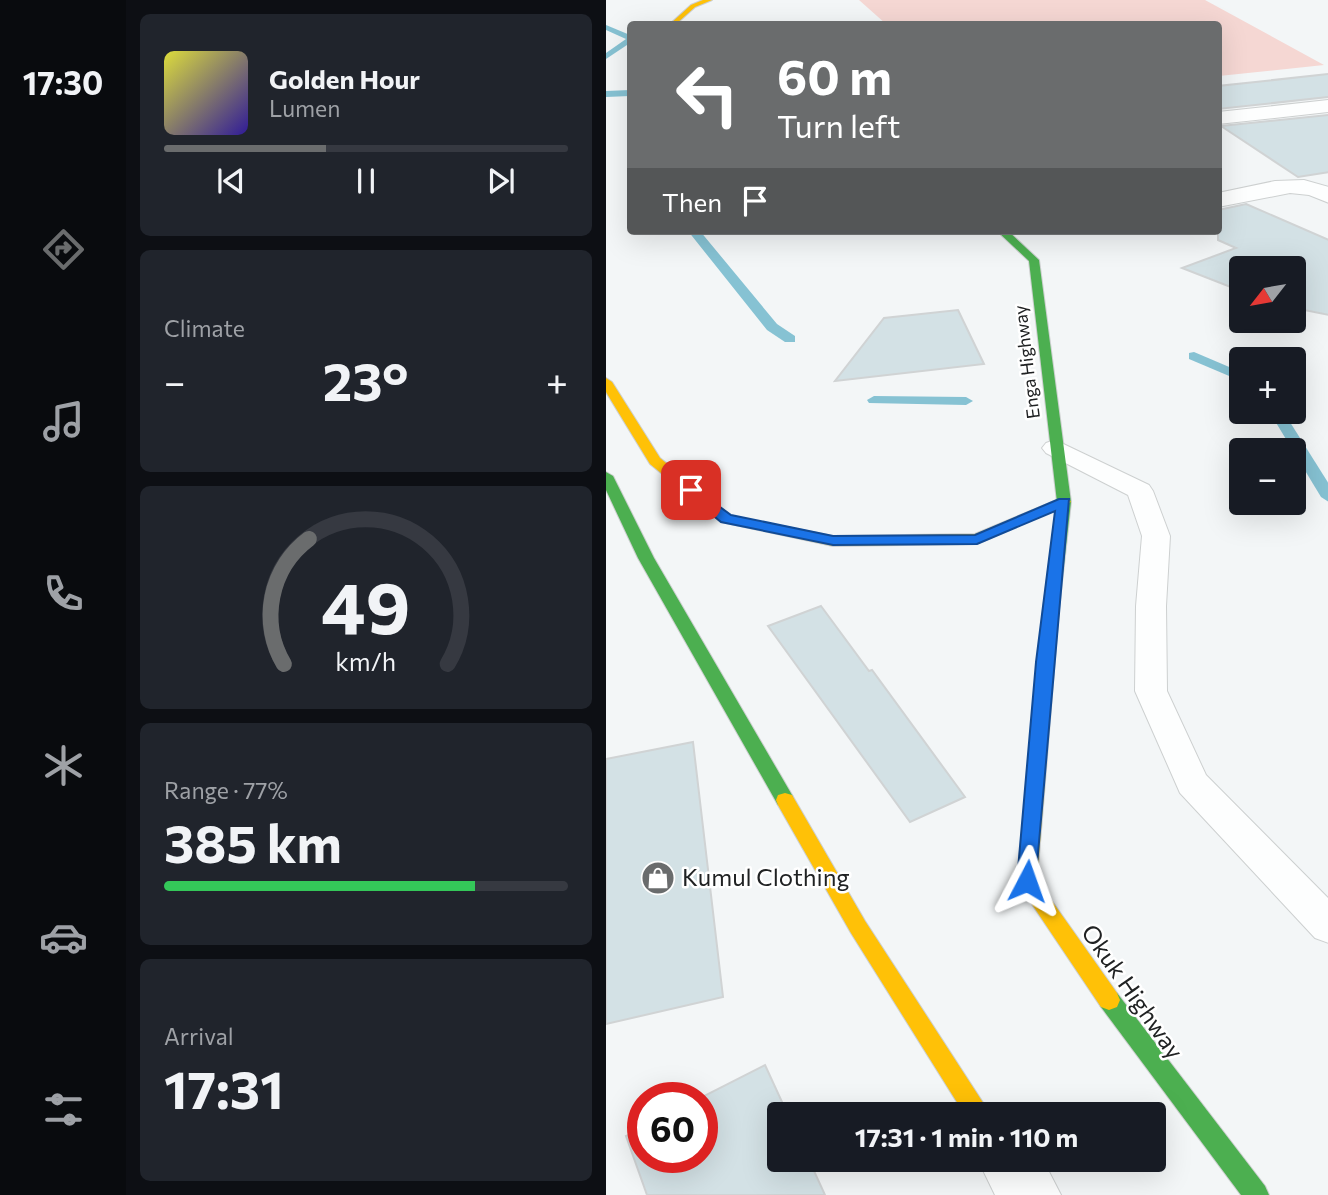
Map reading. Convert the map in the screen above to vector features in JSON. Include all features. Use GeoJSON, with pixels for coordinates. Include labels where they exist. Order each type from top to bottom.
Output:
{"type":"FeatureCollection","features":[{"type":"Feature","properties":{"kind":"main road"},"geometry":{"type":"LineString","coordinates":[[676,21],[692,6],[709,0]]}},
{"type":"Feature","properties":{"kind":"main road","name":"Enga Highway"},"geometry":{"type":"LineString","coordinates":[[1006,235],[1034,260],[1055,448],[1064,502]]}},
{"type":"Feature","properties":{"kind":"main road"},"geometry":{"type":"LineString","coordinates":[[606,382],[656,461],[726,519],[833,541],[977,539],[1064,502]]}},
{"type":"Feature","properties":{"kind":"main road"},"geometry":{"type":"LineString","coordinates":[[606,476],[646,558],[859,927],[971,1102]]}},
{"type":"Feature","properties":{"kind":"main road","name":"Okuk Highway"},"geometry":{"type":"LineString","coordinates":[[1064,502],[1044,662],[1027,881],[1142,1048],[1256,1195]]}},
{"type":"Feature","properties":{"kind":"street"},"geometry":{"type":"LineString","coordinates":[[1222,118],[1329,106]]}},
{"type":"Feature","properties":{"kind":"street"},"geometry":{"type":"LineString","coordinates":[[1222,199],[1279,188],[1318,188],[1329,196]]}},
{"type":"Feature","properties":{"kind":"street"},"geometry":{"type":"LineString","coordinates":[[1016,1172],[1030,1195]]}},
{"type":"Feature","properties":{"kind":"lane"},"geometry":{"type":"LineString","coordinates":[[1055,448],[1140,491],[1156,537],[1151,606],[1151,691],[1192,783],[1329,926]]}},
{"type":"Feature","properties":{"kind":"shaded area"},"geometry":{"type":"Polygon","coordinates":[[[859,0],[1205,0],[1324,65],[1222,76],[1222,21],[883,21],[859,0]]]}},
{"type":"Feature","properties":{"kind":"building"},"geometry":{"type":"Polygon","coordinates":[[[1329,74],[1329,97],[1222,109],[1222,86],[1329,74]]]}},
{"type":"Feature","properties":{"kind":"building"},"geometry":{"type":"Polygon","coordinates":[[[1329,115],[1329,172],[1298,177],[1222,126],[1329,115]]]}},
{"type":"Feature","properties":{"kind":"building"},"geometry":{"type":"Polygon","coordinates":[[[1246,204],[1329,240],[1329,315],[1306,310],[1306,256],[1229,256],[1229,286],[1182,268],[1236,248],[1218,240],[1218,235],[1222,235],[1222,209],[1246,204]]]}},
{"type":"Feature","properties":{"kind":"building"},"geometry":{"type":"Polygon","coordinates":[[[958,310],[984,364],[835,381],[884,318],[958,310]]]}},
{"type":"Feature","properties":{"kind":"building"},"geometry":{"type":"Polygon","coordinates":[[[821,606],[869,671],[872,670],[965,797],[910,822],[768,626],[821,606]]]}},
{"type":"Feature","properties":{"kind":"building","name":"Kumul Clothing"},"geometry":{"type":"Polygon","coordinates":[[[693,742],[723,997],[606,1024],[606,759],[693,742]]]}},
{"type":"Feature","properties":{"kind":"building"},"geometry":{"type":"Polygon","coordinates":[[[765,1065],[782,1102],[767,1102],[767,1172],[814,1172],[825,1195],[647,1195],[639,1173],[718,1173],[718,1089],[765,1065]]]}},
{"type":"Feature","properties":{"kind":"waterway"},"geometry":{"type":"LineString","coordinates":[[606,27],[627,37]]}},
{"type":"Feature","properties":{"kind":"waterway"},"geometry":{"type":"LineString","coordinates":[[606,57],[627,42]]}},
{"type":"Feature","properties":{"kind":"waterway"},"geometry":{"type":"LineString","coordinates":[[606,94],[627,93]]}},
{"type":"Feature","properties":{"kind":"waterway"},"geometry":{"type":"LineString","coordinates":[[697,235],[772,327],[790,339]]}},
{"type":"Feature","properties":{"kind":"waterway"},"geometry":{"type":"LineString","coordinates":[[1194,356],[1229,372]]}},
{"type":"Feature","properties":{"kind":"waterway"},"geometry":{"type":"LineString","coordinates":[[874,400],[966,401]]}},
{"type":"Feature","properties":{"kind":"waterway"},"geometry":{"type":"LineString","coordinates":[[1284,424],[1329,497]]}},
{"type":"Feature","properties":{"kind":"traffic: fast"},"geometry":{"type":"LineString","coordinates":[[1006,235],[1034,260],[1064,502],[1051,609]]}},
{"type":"Feature","properties":{"kind":"traffic: fast"},"geometry":{"type":"LineString","coordinates":[[606,476],[646,558],[785,800]]}},
{"type":"Feature","properties":{"kind":"traffic: fast"},"geometry":{"type":"LineString","coordinates":[[1109,1000],[1256,1195]]}},
{"type":"Feature","properties":{"kind":"traffic: slow"},"geometry":{"type":"LineString","coordinates":[[676,21],[693,6],[709,0]]}},
{"type":"Feature","properties":{"kind":"traffic: slow"},"geometry":{"type":"LineString","coordinates":[[606,382],[655,461],[726,519],[833,541],[977,539],[1064,502]]}},
{"type":"Feature","properties":{"kind":"traffic: slow"},"geometry":{"type":"LineString","coordinates":[[1051,609],[1027,882],[1109,1000]]}},
{"type":"Feature","properties":{"kind":"traffic: slow"},"geometry":{"type":"LineString","coordinates":[[785,800],[858,927],[971,1102]]}},
{"type":"Feature","properties":{"kind":"place","name":"Kumul Clothing"},"geometry":{"type":"Point","coordinates":[658,878]}},
{"type":"Feature","properties":{"kind":"route"},"geometry":{"type":"LineString","coordinates":[[691,490],[726,519],[833,541],[977,539],[1064,502],[1044,662],[1027,881]]}}]}
